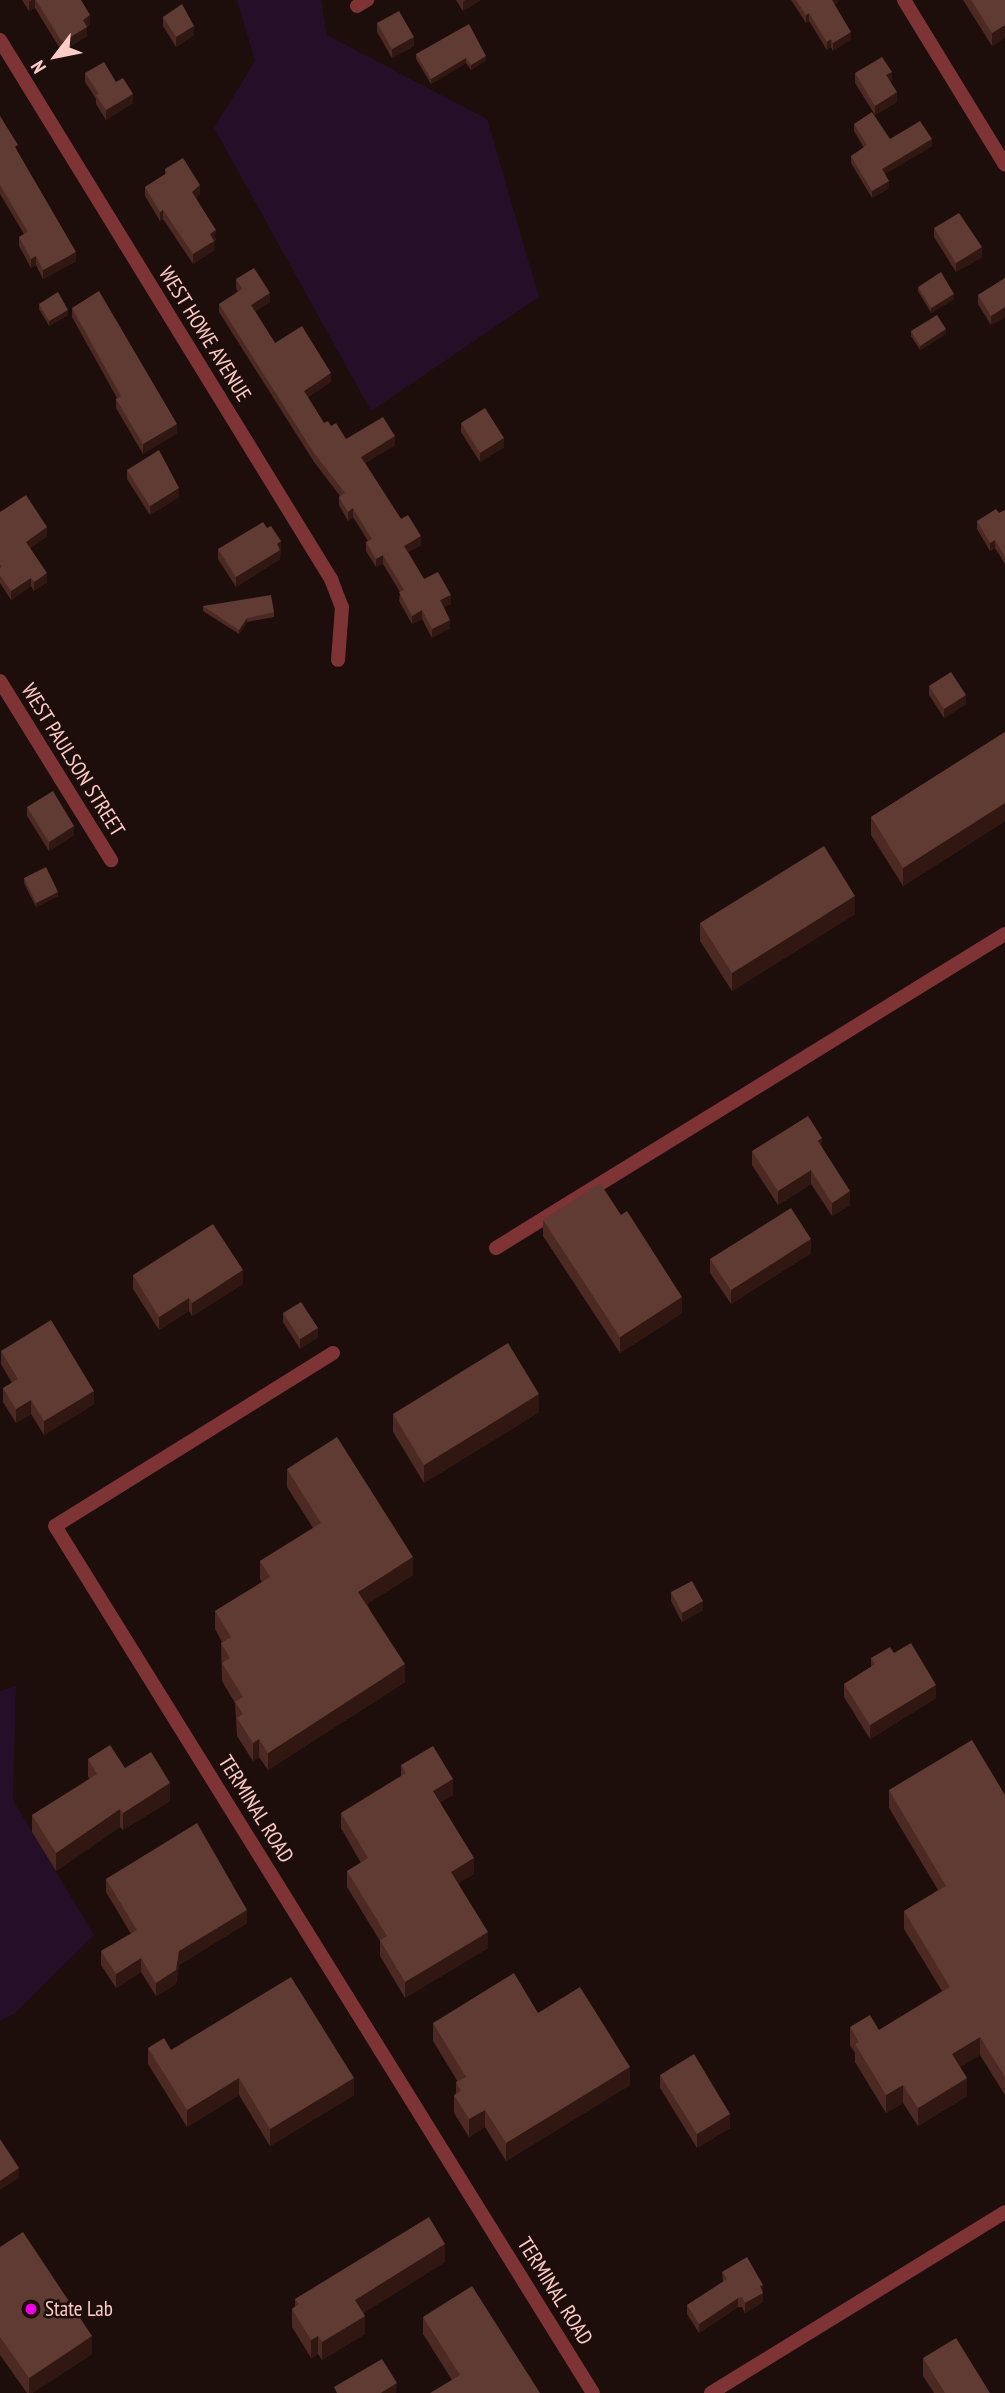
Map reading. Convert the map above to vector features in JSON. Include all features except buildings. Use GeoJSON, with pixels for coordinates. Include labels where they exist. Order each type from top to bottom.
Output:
{"type":"FeatureCollection","features":[{"type":"Feature","properties":{"kind":"street"},"geometry":{"type":"LineString","coordinates":[[904,0],[1005,165]]}},
{"type":"Feature","properties":{"kind":"street","name":"WEST HOWE AVENUE"},"geometry":{"type":"LineString","coordinates":[[0,40],[331,579],[342,607],[338,660]]}},
{"type":"Feature","properties":{"kind":"street","name":"WEST PAULSON STREET"},"geometry":{"type":"LineString","coordinates":[[0,681],[111,860]]}},
{"type":"Feature","properties":{"kind":"street"},"geometry":{"type":"LineString","coordinates":[[496,1248],[1005,934]]}},
{"type":"Feature","properties":{"kind":"street","name":"TERMINAL ROAD"},"geometry":{"type":"LineString","coordinates":[[333,1353],[55,1526],[593,2393]]}},
{"type":"Feature","properties":{"kind":"street"},"geometry":{"type":"LineString","coordinates":[[711,2393],[1005,2212]]}},
{"type":"Feature","properties":{"kind":"shaded area"},"geometry":{"type":"Polygon","coordinates":[[[237,0],[321,0],[327,35],[487,119],[539,297],[371,411],[214,128],[255,61],[237,0]]]}},
{"type":"Feature","properties":{"kind":"shaded area"},"geometry":{"type":"Polygon","coordinates":[[[16,1686],[13,1800],[94,1935],[14,2014],[0,2021],[0,1691],[16,1686]]]}},
{"type":"Feature","properties":{"kind":"place","name":"State Lab"},"geometry":{"type":"Point","coordinates":[31,2309]}}]}
